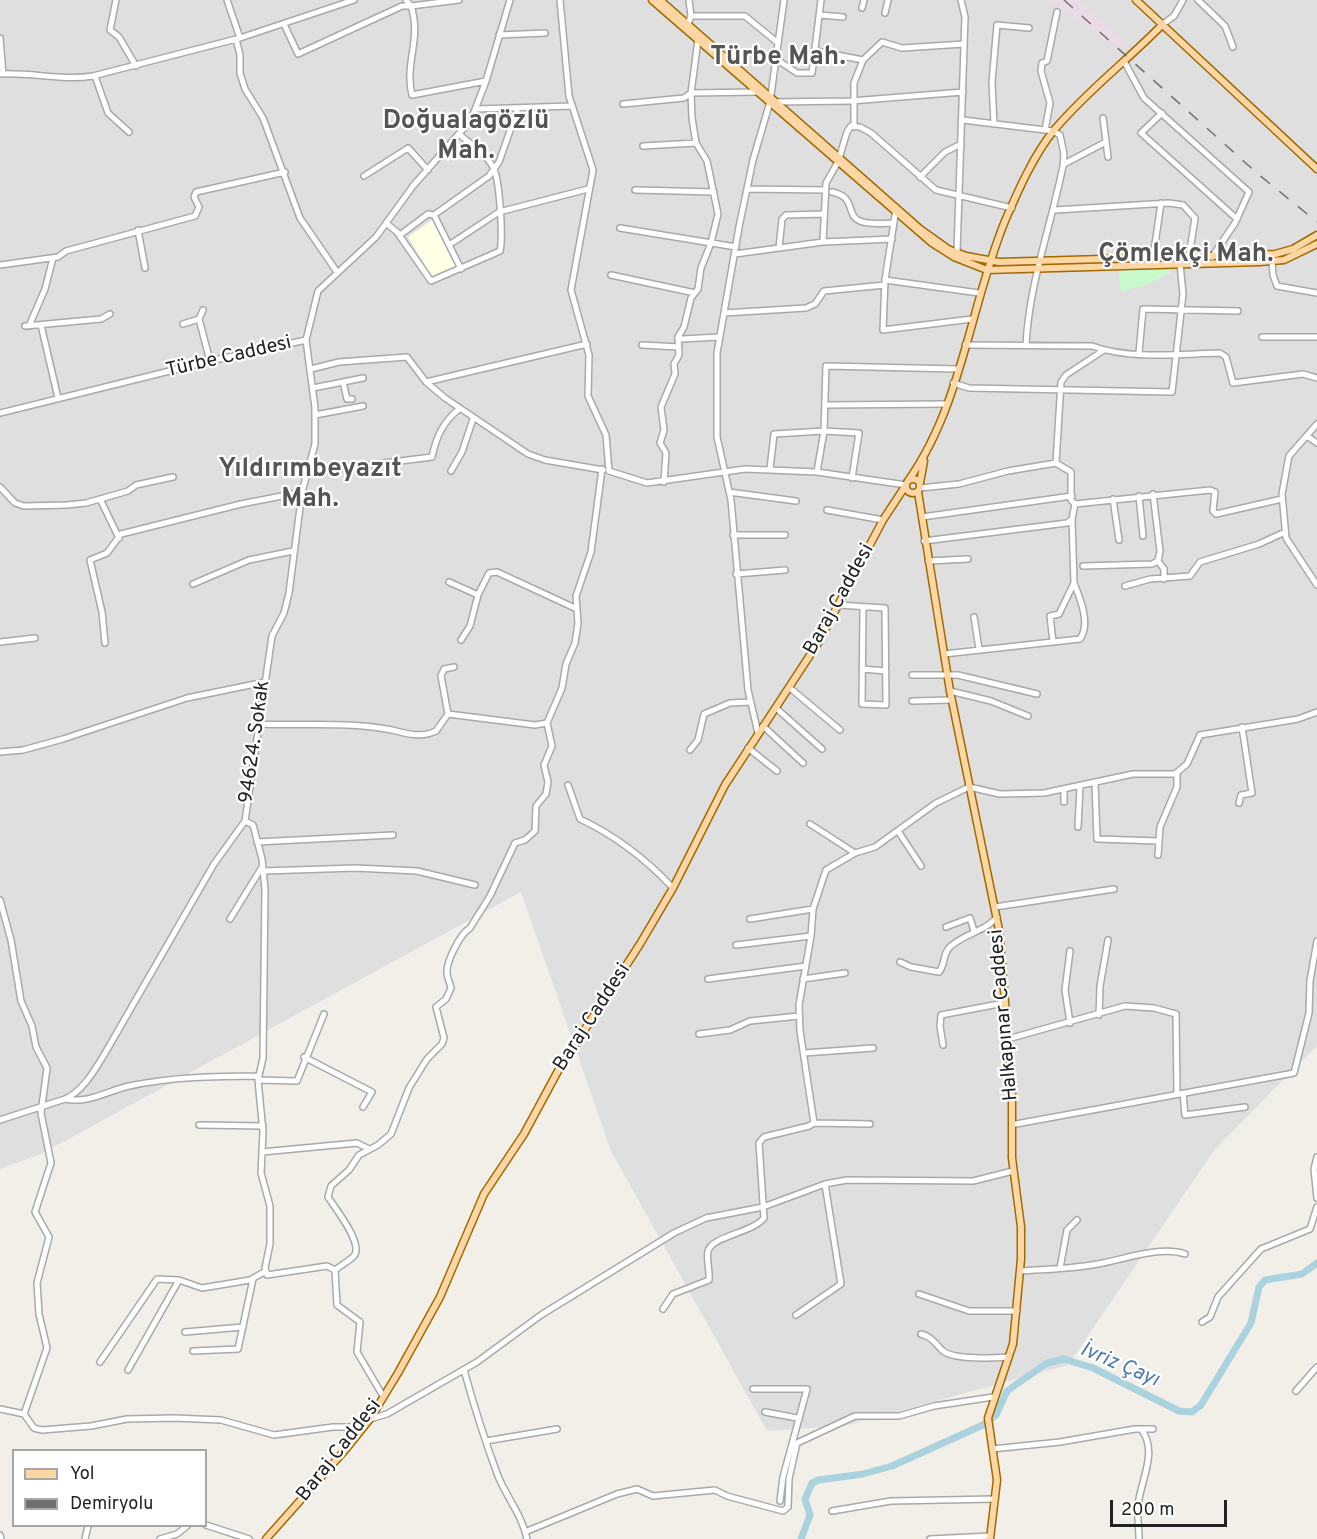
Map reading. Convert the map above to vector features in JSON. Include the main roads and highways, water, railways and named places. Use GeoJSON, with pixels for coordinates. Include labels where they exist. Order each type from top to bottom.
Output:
{"type":"FeatureCollection","features":[{"type":"Feature","properties":{"kind":"main road"},"geometry":{"type":"LineString","coordinates":[[652,0],[758,92],[772,100]]}},
{"type":"Feature","properties":{"kind":"main road"},"geometry":{"type":"LineString","coordinates":[[660,0],[946,252],[987,270],[1041,264],[1153,258],[1275,255],[1293,249],[1317,235]]}},
{"type":"Feature","properties":{"kind":"main road"},"geometry":{"type":"LineString","coordinates":[[1136,0],[1317,167]]}},
{"type":"Feature","properties":{"kind":"main road"},"geometry":{"type":"LineString","coordinates":[[925,457],[947,404],[987,270],[1012,208],[1053,131],[1087,93],[1125,63],[1164,24]]}},
{"type":"Feature","properties":{"kind":"main road"},"geometry":{"type":"LineString","coordinates":[[896,210],[920,229],[957,252],[999,262],[1180,264],[1272,261],[1284,260],[1317,244]]}},
{"type":"Feature","properties":{"kind":"main road","name":"Baraj Caddesi"},"geometry":{"type":"LineString","coordinates":[[266,1539],[319,1482],[370,1419],[440,1297],[484,1194],[673,888],[725,785],[790,688],[883,520],[925,457]]}},
{"type":"Feature","properties":{"kind":"main road","name":"Halkapınar Caddesi"},"geometry":{"type":"LineString","coordinates":[[925,457],[920,488],[924,541],[950,691],[995,907],[1012,1092],[1013,1171],[1021,1227],[1017,1311],[1009,1357],[993,1398],[989,1427],[997,1473],[990,1537]]}},
{"type":"Feature","properties":{"kind":"main road"},"geometry":{"type":"LineString","coordinates":[[916,479],[920,488],[910,493],[907,483],[916,479]]}},
{"type":"Feature","properties":{"kind":"waterway","name":"İvriz Çayı"},"geometry":{"type":"LineString","coordinates":[[801,1539],[810,1515],[805,1499],[812,1483],[892,1466],[983,1425],[996,1415],[1007,1391],[1047,1363],[1064,1359],[1093,1368],[1179,1411],[1192,1412],[1201,1405],[1251,1323],[1259,1287],[1265,1280],[1302,1274],[1317,1263]]}},
{"type":"Feature","properties":{"kind":"railway"},"geometry":{"type":"LineString","coordinates":[[1064,0],[1258,174],[1317,222]]}},
{"type":"Feature","properties":{"kind":"district","name":"Türbe Mah."},"geometry":{"type":"Point","coordinates":[778,59]}},
{"type":"Feature","properties":{"kind":"district","name":"Doğualagözlü Mah."},"geometry":{"type":"Point","coordinates":[466,138]}},
{"type":"Feature","properties":{"kind":"district","name":"Çömlekçi Mah."},"geometry":{"type":"Point","coordinates":[1186,256]}},
{"type":"Feature","properties":{"kind":"district","name":"Yıldırımbeyazıt Mah."},"geometry":{"type":"Point","coordinates":[310,486]}}]}
